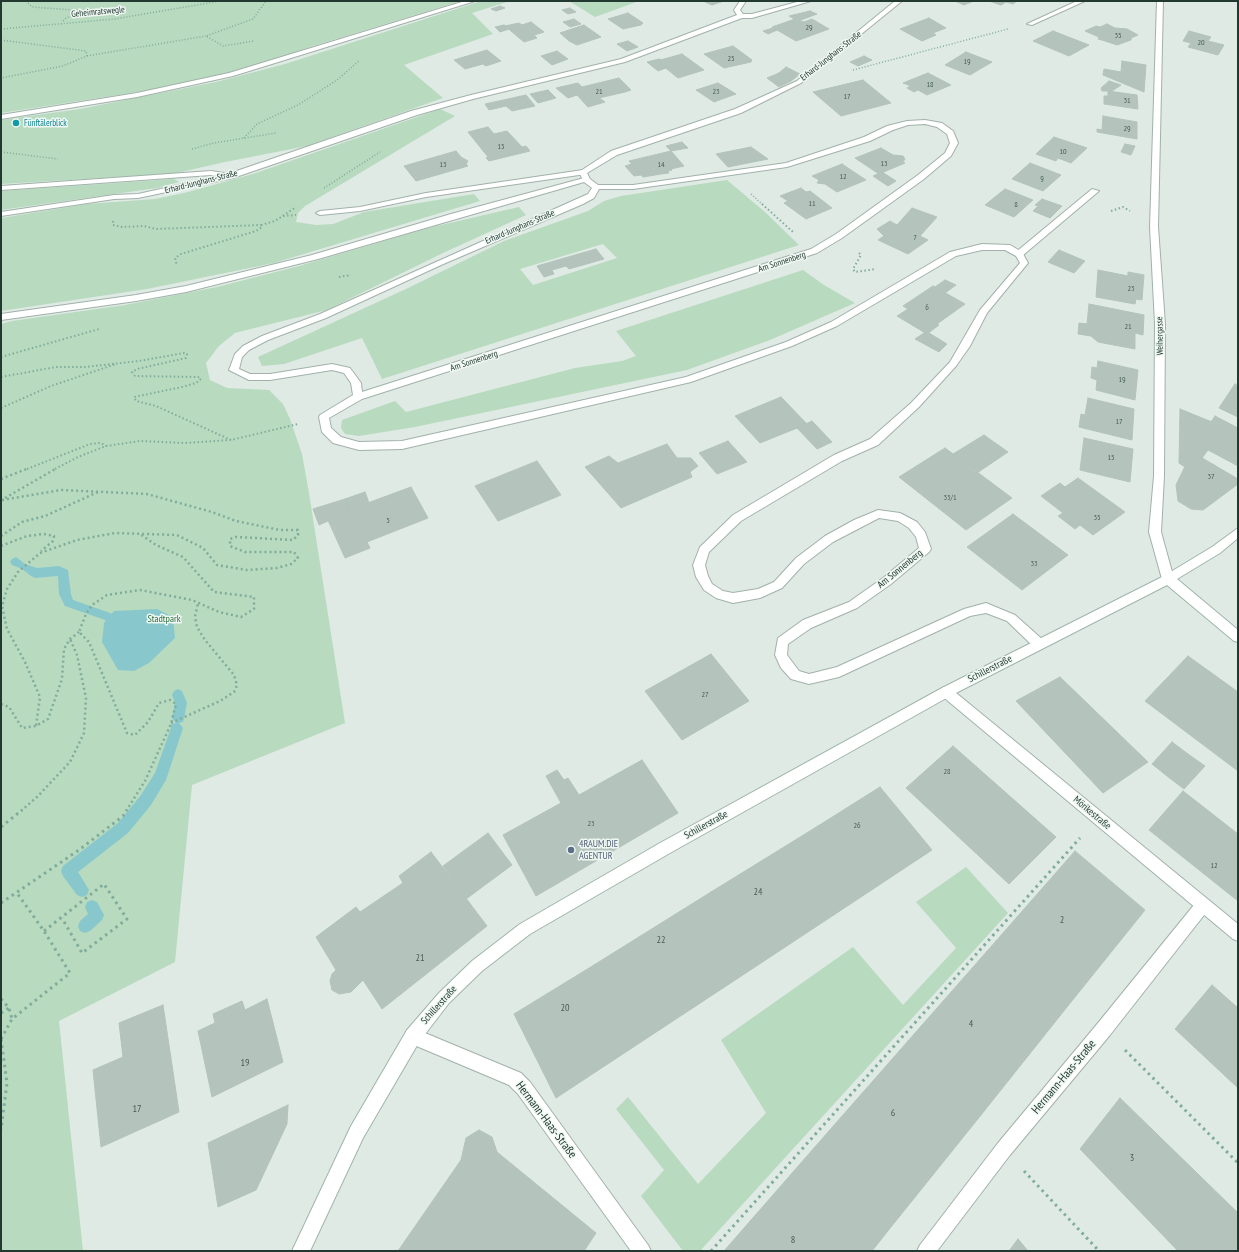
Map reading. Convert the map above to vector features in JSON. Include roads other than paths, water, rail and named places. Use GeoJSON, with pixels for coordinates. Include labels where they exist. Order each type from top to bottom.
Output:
{"type":"FeatureCollection","features":[{"type":"Feature","properties":{"kind":"street"},"geometry":{"type":"LineString","coordinates":[[1,117],[123,98],[231,75],[472,1]]}},
{"type":"Feature","properties":{"kind":"street"},"geometry":{"type":"LineString","coordinates":[[741,16],[737,10],[743,1]]}},
{"type":"Feature","properties":{"kind":"street","name":"Erhard-Junghans-Straße"},"geometry":{"type":"LineString","coordinates":[[1,214],[114,197],[138,196],[230,176],[278,161],[414,113],[471,97],[623,60],[741,16],[752,16],[808,1]]}},
{"type":"Feature","properties":{"kind":"street","name":"Erhard-Junghans-Straße"},"geometry":{"type":"LineString","coordinates":[[585,176],[614,153],[738,111],[799,82],[899,1]]}},
{"type":"Feature","properties":{"kind":"street"},"geometry":{"type":"LineString","coordinates":[[1030,24],[1082,1]]}},
{"type":"Feature","properties":{"kind":"street","name":"Weihergasse"},"geometry":{"type":"LineString","coordinates":[[1160,1],[1154,227],[1160,324],[1159,476],[1155,532],[1168,579]]}},
{"type":"Feature","properties":{"kind":"street","name":"Am Sonnenberg"},"geometry":{"type":"LineString","coordinates":[[596,187],[633,187],[787,165],[867,139],[890,128],[907,124],[925,122],[938,125],[950,132],[954,143],[948,154],[921,177],[840,236],[814,252],[358,397],[324,417],[326,429],[337,440],[359,446],[402,445],[688,380],[789,344],[834,324],[953,254],[982,247],[1007,247],[1019,254],[1024,263],[983,312],[965,346],[953,364],[915,405],[874,442],[838,458],[775,494],[737,518],[704,550],[699,565],[702,577],[708,587],[720,595],[733,598],[760,594],[778,585],[800,561],[829,539],[858,522],[878,514],[900,517],[913,525],[921,536],[925,549],[887,581],[853,605],[807,624],[782,642],[781,655],[785,664],[795,675],[809,679],[839,672],[968,612],[986,608],[1011,618],[1039,644]]}},
{"type":"Feature","properties":{"kind":"street"},"geometry":{"type":"LineString","coordinates":[[1,188],[211,173],[230,176]]}},
{"type":"Feature","properties":{"kind":"street"},"geometry":{"type":"LineString","coordinates":[[585,176],[596,187]]}},
{"type":"Feature","properties":{"kind":"street"},"geometry":{"type":"LineString","coordinates":[[320,213],[360,209],[426,195],[585,176]]}},
{"type":"Feature","properties":{"kind":"street"},"geometry":{"type":"LineString","coordinates":[[1,317],[136,298],[186,289],[314,257],[585,176]]}},
{"type":"Feature","properties":{"kind":"street","name":"Erhard-Junghans-Straße"},"geometry":{"type":"LineString","coordinates":[[358,397],[356,383],[347,370],[332,367],[270,377],[249,377],[234,370],[238,356],[246,348],[265,338],[323,316],[438,263],[580,202],[591,196],[596,187]]}},
{"type":"Feature","properties":{"kind":"street"},"geometry":{"type":"LineString","coordinates":[[1019,254],[1095,191]]}},
{"type":"Feature","properties":{"kind":"street","name":"Schillerstraße"},"geometry":{"type":"LineString","coordinates":[[301,1251],[357,1132],[413,1036],[449,992],[477,966],[525,929],[665,848],[946,692],[1168,579],[1216,550],[1238,532]]}},
{"type":"Feature","properties":{"kind":"street"},"geometry":{"type":"LineString","coordinates":[[1168,579],[1238,637]]}},
{"type":"Feature","properties":{"kind":"street","name":"Mörikestraße"},"geometry":{"type":"LineString","coordinates":[[946,692],[1238,934]]}},
{"type":"Feature","properties":{"kind":"street","name":"Hermann-Haas-Straße"},"geometry":{"type":"LineString","coordinates":[[926,1251],[1004,1149],[1104,1029],[1203,905]]}},
{"type":"Feature","properties":{"kind":"street","name":"Hermann-Haas-Straße"},"geometry":{"type":"LineString","coordinates":[[413,1036],[515,1079],[524,1088],[642,1251]]}},
{"type":"Feature","properties":{"kind":"water"},"geometry":{"type":"Polygon","coordinates":[[[157,609],[173,617],[175,638],[149,663],[134,671],[118,670],[102,642],[104,623],[114,611],[157,609]]]}},
{"type":"Feature","properties":{"kind":"waterway"},"geometry":{"type":"LineString","coordinates":[[16,562],[20,565]]}},
{"type":"Feature","properties":{"kind":"waterway"},"geometry":{"type":"LineString","coordinates":[[27,568],[35,573],[59,571],[64,573],[65,594],[69,603],[109,617],[121,627]]}},
{"type":"Feature","properties":{"kind":"waterway"},"geometry":{"type":"LineString","coordinates":[[178,695],[181,703],[178,718]]}},
{"type":"Feature","properties":{"kind":"waterway"},"geometry":{"type":"LineString","coordinates":[[82,890],[68,871],[123,828],[146,800],[161,776],[177,728]]}},
{"type":"Feature","properties":{"kind":"waterway"},"geometry":{"type":"LineString","coordinates":[[85,926],[97,915],[92,907]]}},
{"type":"Feature","properties":{"kind":"place","name":"Fünftälerblick"},"geometry":{"type":"Point","coordinates":[16,123]}},
{"type":"Feature","properties":{"kind":"place","name":"4RAUM.DIE AGENTUR"},"geometry":{"type":"Point","coordinates":[571,850]}},
{"type":"Feature","properties":{"kind":"park label","name":"Stadtpark"},"geometry":{"type":"Point","coordinates":[164,619]}}]}
